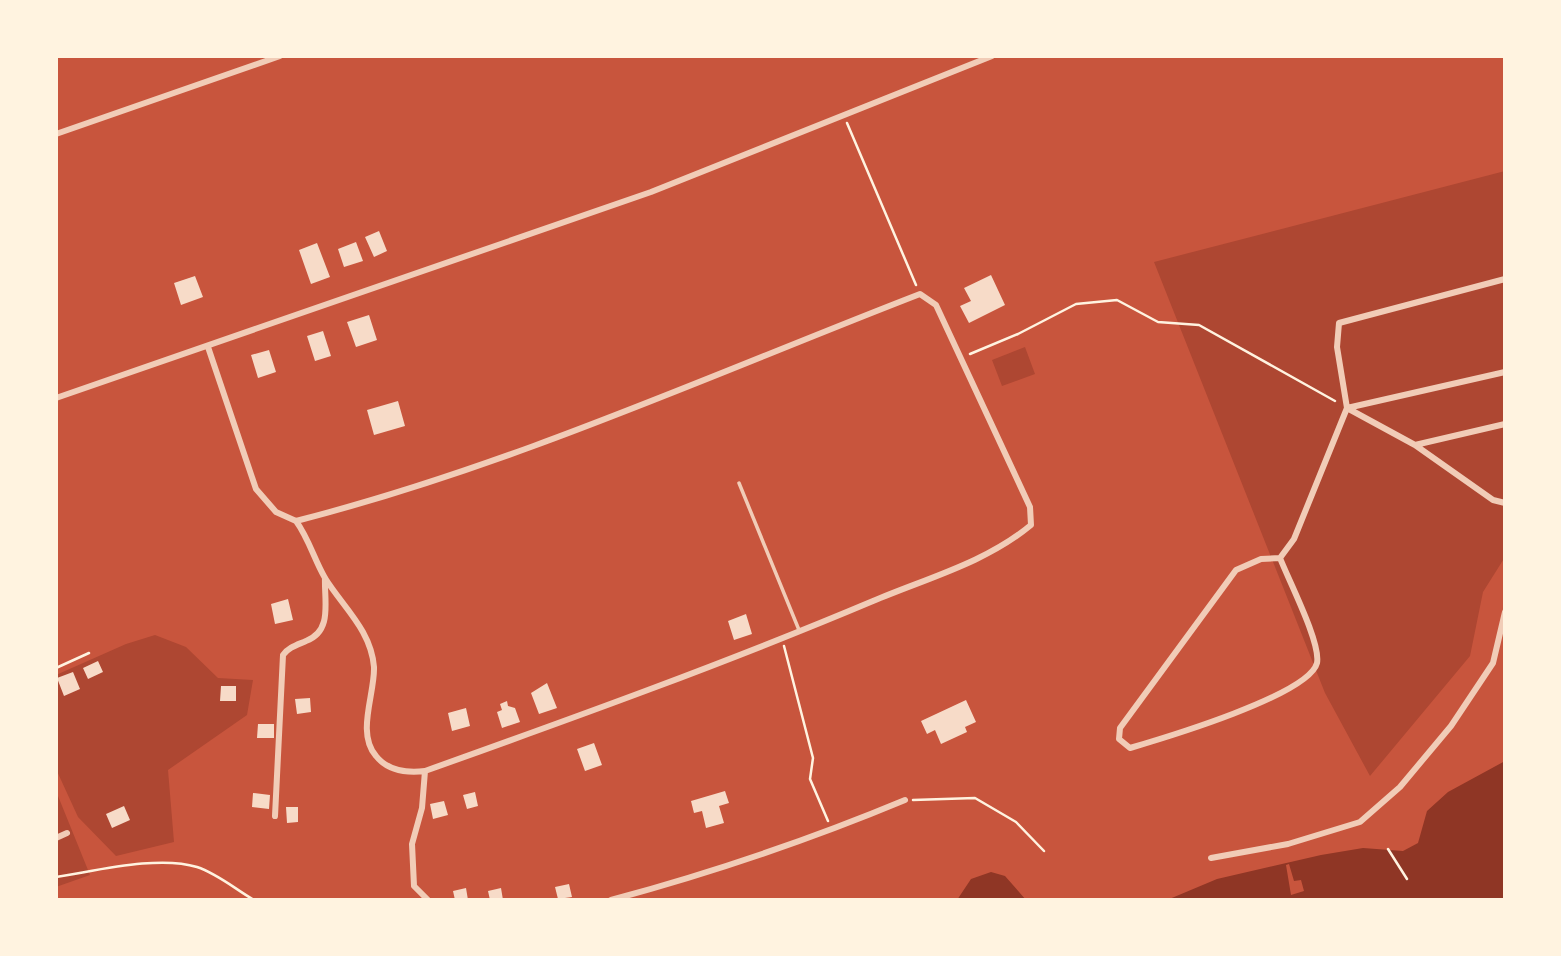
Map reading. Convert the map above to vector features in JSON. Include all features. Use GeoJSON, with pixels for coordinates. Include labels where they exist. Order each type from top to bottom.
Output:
{"type":"FeatureCollection","features":[{"type":"Feature","properties":{"kind":"street"},"geometry":{"type":"LineString","coordinates":[[56,134],[280,56]]}},
{"type":"Feature","properties":{"kind":"street"},"geometry":{"type":"LineString","coordinates":[[56,398],[651,192],[992,56]]}},
{"type":"Feature","properties":{"kind":"street"},"geometry":{"type":"LineString","coordinates":[[1280,558],[1294,539],[1347,408],[1337,347],[1339,323],[1505,279]]}},
{"type":"Feature","properties":{"kind":"street"},"geometry":{"type":"LineString","coordinates":[[208,346],[256,489],[276,512],[296,521],[306,535],[325,578],[364,631],[374,666],[367,715],[370,745],[375,756],[384,763],[408,773],[425,771],[800,632],[978,559],[1013,540],[1031,525],[1030,508],[936,305],[919,295],[621,415],[349,507],[296,521]]}},
{"type":"Feature","properties":{"kind":"street"},"geometry":{"type":"LineString","coordinates":[[1347,408],[1505,372]]}},
{"type":"Feature","properties":{"kind":"street"},"geometry":{"type":"LineString","coordinates":[[1347,408],[1416,445],[1493,500],[1505,503]]}},
{"type":"Feature","properties":{"kind":"street"},"geometry":{"type":"LineString","coordinates":[[1416,445],[1505,424]]}},
{"type":"Feature","properties":{"kind":"street"},"geometry":{"type":"LineString","coordinates":[[1280,558],[1317,647],[1317,664],[1309,678],[1280,694],[1183,733],[1130,748],[1119,739],[1120,729],[1236,570],[1261,559],[1280,558]]}},
{"type":"Feature","properties":{"kind":"street"},"geometry":{"type":"LineString","coordinates":[[275,816],[282,655],[287,649],[317,637],[325,624],[325,578]]}},
{"type":"Feature","properties":{"kind":"street"},"geometry":{"type":"LineString","coordinates":[[1211,859],[1288,844],[1360,822],[1400,787],[1451,726],[1493,663],[1505,612]]}},
{"type":"Feature","properties":{"kind":"street"},"geometry":{"type":"LineString","coordinates":[[425,771],[422,808],[413,855],[414,886],[428,900]]}},
{"type":"Feature","properties":{"kind":"street"},"geometry":{"type":"LineString","coordinates":[[611,900],[688,879],[832,831],[905,800]]}},
{"type":"Feature","properties":{"kind":"street"},"geometry":{"type":"LineString","coordinates":[[56,838],[67,833]]}},
{"type":"Feature","properties":{"kind":"lane"},"geometry":{"type":"LineString","coordinates":[[739,484],[800,632]]}},
{"type":"Feature","properties":{"kind":"path"},"geometry":{"type":"LineString","coordinates":[[844,115],[919,295]]}},
{"type":"Feature","properties":{"kind":"path"},"geometry":{"type":"LineString","coordinates":[[960,358],[1018,334],[1076,304],[1117,300],[1158,322],[1199,325],[1347,408]]}},
{"type":"Feature","properties":{"kind":"path"},"geometry":{"type":"LineString","coordinates":[[782,639],[813,758],[810,779],[832,831]]}},
{"type":"Feature","properties":{"kind":"path"},"geometry":{"type":"LineString","coordinates":[[56,668],[89,653]]}},
{"type":"Feature","properties":{"kind":"path"},"geometry":{"type":"LineString","coordinates":[[905,800],[975,798],[1016,822],[1044,851]]}},
{"type":"Feature","properties":{"kind":"path"},"geometry":{"type":"LineString","coordinates":[[1388,849],[1407,879]]}},
{"type":"Feature","properties":{"kind":"path"},"geometry":{"type":"LineString","coordinates":[[56,877],[174,863],[197,867],[224,880],[254,900]]}},
{"type":"Feature","properties":{"kind":"shaded area"},"geometry":{"type":"Polygon","coordinates":[[[1505,171],[1505,557],[1483,592],[1470,656],[1370,776],[1325,693],[1154,262],[1505,171]]]}},
{"type":"Feature","properties":{"kind":"shaded area"},"geometry":{"type":"Polygon","coordinates":[[[1025,347],[1035,374],[1002,386],[992,360],[1025,347]]]}},
{"type":"Feature","properties":{"kind":"shaded area"},"geometry":{"type":"Polygon","coordinates":[[[155,635],[186,647],[218,678],[253,680],[247,715],[168,770],[174,842],[116,856],[78,817],[56,769],[56,675],[126,644],[155,635]]]}},
{"type":"Feature","properties":{"kind":"shaded area"},"geometry":{"type":"Polygon","coordinates":[[[1505,761],[1505,900],[1167,900],[1217,879],[1321,855],[1363,848],[1403,851],[1418,843],[1427,811],[1448,792],[1505,761]]]}},
{"type":"Feature","properties":{"kind":"shaded area"},"geometry":{"type":"Polygon","coordinates":[[[56,791],[90,875],[56,887],[56,791]]]}},
{"type":"Feature","properties":{"kind":"shaded area"},"geometry":{"type":"Polygon","coordinates":[[[991,872],[1005,876],[1026,900],[957,900],[971,879],[991,872]]]}},
{"type":"Feature","properties":{"kind":"pier"},"geometry":{"type":"Polygon","coordinates":[[[1289,864],[1294,881],[1301,880],[1304,891],[1291,895],[1286,865],[1289,864]]]}},
{"type":"Feature","properties":{"kind":"building"},"geometry":{"type":"Polygon","coordinates":[[[379,231],[387,251],[374,257],[365,237],[379,231]]]}},
{"type":"Feature","properties":{"kind":"building"},"geometry":{"type":"Polygon","coordinates":[[[356,242],[363,261],[344,267],[338,249],[356,242]]]}},
{"type":"Feature","properties":{"kind":"building"},"geometry":{"type":"Polygon","coordinates":[[[317,243],[330,277],[311,284],[299,250],[317,243]]]}},
{"type":"Feature","properties":{"kind":"building"},"geometry":{"type":"Polygon","coordinates":[[[991,275],[1005,305],[969,323],[960,306],[971,301],[964,288],[991,275]]]}},
{"type":"Feature","properties":{"kind":"building"},"geometry":{"type":"Polygon","coordinates":[[[195,276],[203,297],[181,305],[174,283],[195,276]]]}},
{"type":"Feature","properties":{"kind":"building"},"geometry":{"type":"Polygon","coordinates":[[[369,315],[377,340],[356,347],[347,322],[369,315]]]}},
{"type":"Feature","properties":{"kind":"building"},"geometry":{"type":"Polygon","coordinates":[[[323,331],[331,356],[315,361],[307,336],[323,331]]]}},
{"type":"Feature","properties":{"kind":"building"},"geometry":{"type":"Polygon","coordinates":[[[269,350],[276,372],[258,378],[251,355],[269,350]]]}},
{"type":"Feature","properties":{"kind":"building"},"geometry":{"type":"Polygon","coordinates":[[[398,401],[405,426],[374,435],[367,410],[398,401]]]}},
{"type":"Feature","properties":{"kind":"building"},"geometry":{"type":"Polygon","coordinates":[[[288,599],[293,620],[275,624],[271,604],[288,599]]]}},
{"type":"Feature","properties":{"kind":"building"},"geometry":{"type":"Polygon","coordinates":[[[746,614],[752,634],[734,640],[728,621],[746,614]]]}},
{"type":"Feature","properties":{"kind":"building"},"geometry":{"type":"Polygon","coordinates":[[[98,661],[103,672],[88,679],[83,668],[98,661]]]}},
{"type":"Feature","properties":{"kind":"building"},"geometry":{"type":"Polygon","coordinates":[[[73,672],[80,689],[64,696],[57,678],[73,672]]]}},
{"type":"Feature","properties":{"kind":"building"},"geometry":{"type":"Polygon","coordinates":[[[547,683],[557,708],[539,714],[531,693],[547,683]]]}},
{"type":"Feature","properties":{"kind":"building"},"geometry":{"type":"Polygon","coordinates":[[[221,686],[236,686],[236,701],[220,701],[221,686]]]}},
{"type":"Feature","properties":{"kind":"building"},"geometry":{"type":"Polygon","coordinates":[[[310,698],[311,712],[297,714],[295,699],[310,698]]]}},
{"type":"Feature","properties":{"kind":"building"},"geometry":{"type":"Polygon","coordinates":[[[966,700],[976,722],[965,727],[967,732],[941,744],[935,730],[927,734],[921,721],[966,700]]]}},
{"type":"Feature","properties":{"kind":"building"},"geometry":{"type":"Polygon","coordinates":[[[507,701],[508,706],[515,708],[520,722],[502,728],[497,712],[502,710],[500,704],[507,701]]]}},
{"type":"Feature","properties":{"kind":"building"},"geometry":{"type":"Polygon","coordinates":[[[466,708],[470,726],[452,731],[448,713],[466,708]]]}},
{"type":"Feature","properties":{"kind":"building"},"geometry":{"type":"Polygon","coordinates":[[[258,724],[274,724],[274,738],[257,738],[258,724]]]}},
{"type":"Feature","properties":{"kind":"building"},"geometry":{"type":"Polygon","coordinates":[[[594,743],[602,765],[585,771],[577,749],[594,743]]]}},
{"type":"Feature","properties":{"kind":"building"},"geometry":{"type":"Polygon","coordinates":[[[725,791],[729,803],[719,806],[724,823],[706,828],[702,811],[694,813],[691,801],[725,791]]]}},
{"type":"Feature","properties":{"kind":"building"},"geometry":{"type":"Polygon","coordinates":[[[475,792],[478,806],[467,809],[463,795],[475,792]]]}},
{"type":"Feature","properties":{"kind":"building"},"geometry":{"type":"Polygon","coordinates":[[[253,793],[270,795],[269,809],[252,807],[253,793]]]}},
{"type":"Feature","properties":{"kind":"building"},"geometry":{"type":"Polygon","coordinates":[[[444,801],[448,815],[433,819],[430,804],[444,801]]]}},
{"type":"Feature","properties":{"kind":"building"},"geometry":{"type":"Polygon","coordinates":[[[124,806],[130,820],[112,828],[106,814],[124,806]]]}},
{"type":"Feature","properties":{"kind":"building"},"geometry":{"type":"Polygon","coordinates":[[[286,807],[298,807],[298,822],[287,823],[286,807]]]}},
{"type":"Feature","properties":{"kind":"building"},"geometry":{"type":"Polygon","coordinates":[[[569,884],[572,897],[558,899],[555,887],[569,884]]]}},
{"type":"Feature","properties":{"kind":"building"},"geometry":{"type":"Polygon","coordinates":[[[466,888],[468,900],[455,900],[453,891],[466,888]]]}},
{"type":"Feature","properties":{"kind":"building"},"geometry":{"type":"Polygon","coordinates":[[[501,888],[503,900],[490,900],[488,891],[501,888]]]}}]}
